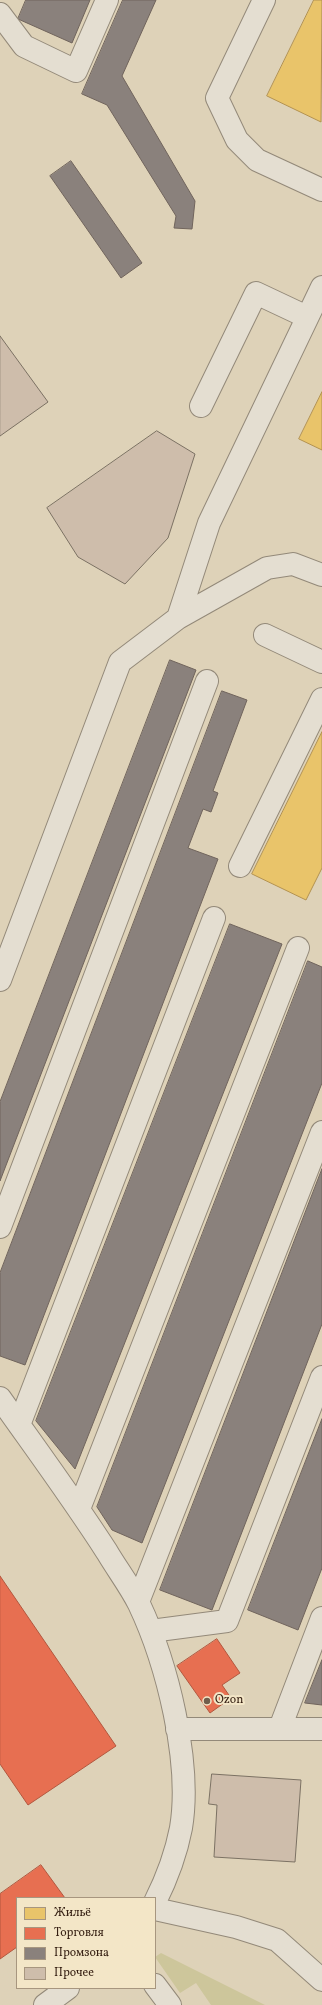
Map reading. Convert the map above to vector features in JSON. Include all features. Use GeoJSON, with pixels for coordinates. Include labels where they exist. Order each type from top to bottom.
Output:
{"type":"FeatureCollection","features":[{"type":"Feature","properties":{"kind":"street"},"geometry":{"type":"LineString","coordinates":[[5,0],[0,13],[24,46],[76,71],[107,0]]}},
{"type":"Feature","properties":{"kind":"street"},"geometry":{"type":"LineString","coordinates":[[264,0],[217,98],[237,140],[257,160],[322,190]]}},
{"type":"Feature","properties":{"kind":"street"},"geometry":{"type":"LineString","coordinates":[[178,618],[209,523],[322,287]]}},
{"type":"Feature","properties":{"kind":"street"},"geometry":{"type":"LineString","coordinates":[[201,406],[256,293],[307,318]]}},
{"type":"Feature","properties":{"kind":"street"},"geometry":{"type":"LineString","coordinates":[[0,980],[120,662],[178,618],[267,568],[293,564],[322,575]]}},
{"type":"Feature","properties":{"kind":"street"},"geometry":{"type":"LineString","coordinates":[[266,634],[322,662]]}},
{"type":"Feature","properties":{"kind":"street"},"geometry":{"type":"LineString","coordinates":[[0,1227],[208,681]]}},
{"type":"Feature","properties":{"kind":"street"},"geometry":{"type":"LineString","coordinates":[[240,866],[322,699]]}},
{"type":"Feature","properties":{"kind":"street"},"geometry":{"type":"LineString","coordinates":[[19,1424],[214,918]]}},
{"type":"Feature","properties":{"kind":"street"},"geometry":{"type":"LineString","coordinates":[[79,1509],[298,948]]}},
{"type":"Feature","properties":{"kind":"street"},"geometry":{"type":"LineString","coordinates":[[138,1602],[322,1132]]}},
{"type":"Feature","properties":{"kind":"street"},"geometry":{"type":"LineString","coordinates":[[151,1631],[227,1621],[322,1377]]}},
{"type":"Feature","properties":{"kind":"street"},"geometry":{"type":"LineString","coordinates":[[0,1398],[79,1509],[138,1602],[151,1631],[178,1729],[184,1798],[181,1827],[176,1852],[156,1900]]}},
{"type":"Feature","properties":{"kind":"street"},"geometry":{"type":"LineString","coordinates":[[280,1728],[322,1618]]}},
{"type":"Feature","properties":{"kind":"street"},"geometry":{"type":"LineString","coordinates":[[178,1729],[322,1729]]}},
{"type":"Feature","properties":{"kind":"street"},"geometry":{"type":"LineString","coordinates":[[156,1909],[236,1926],[277,1940],[322,1980]]}},
{"type":"Feature","properties":{"kind":"street"},"geometry":{"type":"LineString","coordinates":[[156,1986],[170,2005]]}},
{"type":"Feature","properties":{"kind":"street"},"geometry":{"type":"LineString","coordinates":[[45,2005],[67,1989]]}},
{"type":"Feature","properties":{"kind":"shaded area"},"geometry":{"type":"Polygon","coordinates":[[[161,1953],[265,2005],[211,2005],[196,1983],[180,1993],[156,1956],[161,1953]]]}},
{"type":"Feature","properties":{"kind":"building: Жильё"},"geometry":{"type":"Polygon","coordinates":[[[314,0],[322,0],[321,122],[267,96],[314,0]]]}},
{"type":"Feature","properties":{"kind":"building: Жильё"},"geometry":{"type":"Polygon","coordinates":[[[322,392],[322,450],[299,439],[322,392]]]}},
{"type":"Feature","properties":{"kind":"building: Жильё"},"geometry":{"type":"Polygon","coordinates":[[[322,732],[322,868],[306,900],[252,874],[322,732]]]}},
{"type":"Feature","properties":{"kind":"building: Торговля"},"geometry":{"type":"Polygon","coordinates":[[[0,1576],[116,1746],[28,1805],[0,1764],[0,1576]]]}},
{"type":"Feature","properties":{"kind":"building: Торговля"},"geometry":{"type":"Polygon","coordinates":[[[217,1639],[240,1673],[222,1685],[231,1698],[210,1713],[177,1666],[217,1639]]]}},
{"type":"Feature","properties":{"kind":"building: Торговля"},"geometry":{"type":"Polygon","coordinates":[[[41,1865],[64,1897],[16,1897],[16,1948],[0,1959],[0,1894],[41,1865]]]}},
{"type":"Feature","properties":{"kind":"building: Промзона"},"geometry":{"type":"Polygon","coordinates":[[[26,0],[90,0],[72,43],[18,19],[26,0]]]}},
{"type":"Feature","properties":{"kind":"building: Промзона"},"geometry":{"type":"Polygon","coordinates":[[[123,0],[156,0],[122,76],[195,201],[192,229],[174,228],[176,216],[107,105],[82,94],[123,0]]]}},
{"type":"Feature","properties":{"kind":"building: Промзона"},"geometry":{"type":"Polygon","coordinates":[[[71,161],[142,263],[121,278],[50,176],[71,161]]]}},
{"type":"Feature","properties":{"kind":"building: Промзона"},"geometry":{"type":"Polygon","coordinates":[[[170,660],[196,670],[0,1181],[0,1102],[170,660]]]}},
{"type":"Feature","properties":{"kind":"building: Промзона"},"geometry":{"type":"Polygon","coordinates":[[[222,691],[247,700],[213,791],[218,793],[211,812],[203,809],[188,848],[218,859],[25,1365],[0,1356],[0,1273],[222,691]]]}},
{"type":"Feature","properties":{"kind":"building: Промзона"},"geometry":{"type":"Polygon","coordinates":[[[230,924],[282,944],[75,1469],[36,1421],[230,924]]]}},
{"type":"Feature","properties":{"kind":"building: Промзона"},"geometry":{"type":"Polygon","coordinates":[[[308,961],[322,967],[322,1083],[142,1543],[112,1530],[97,1507],[308,961]]]}},
{"type":"Feature","properties":{"kind":"building: Промзона"},"geometry":{"type":"Polygon","coordinates":[[[322,1169],[322,1324],[212,1610],[160,1590],[322,1169]]]}},
{"type":"Feature","properties":{"kind":"building: Промзона"},"geometry":{"type":"Polygon","coordinates":[[[322,1419],[322,1568],[298,1630],[248,1610],[322,1419]]]}},
{"type":"Feature","properties":{"kind":"building: Промзона"},"geometry":{"type":"Polygon","coordinates":[[[322,1660],[322,1705],[305,1703],[322,1660]]]}},
{"type":"Feature","properties":{"kind":"building: Прочее"},"geometry":{"type":"Polygon","coordinates":[[[0,336],[48,402],[0,436],[0,336]]]}},
{"type":"Feature","properties":{"kind":"building: Прочее"},"geometry":{"type":"Polygon","coordinates":[[[157,431],[195,454],[168,538],[125,584],[78,557],[47,508],[157,431]]]}},
{"type":"Feature","properties":{"kind":"building: Прочее"},"geometry":{"type":"Polygon","coordinates":[[[212,1774],[301,1780],[295,1862],[214,1857],[217,1805],[209,1804],[212,1774]]]}},
{"type":"Feature","properties":{"kind":"place","name":"Ozon"},"geometry":{"type":"Point","coordinates":[207,1701]}}]}
